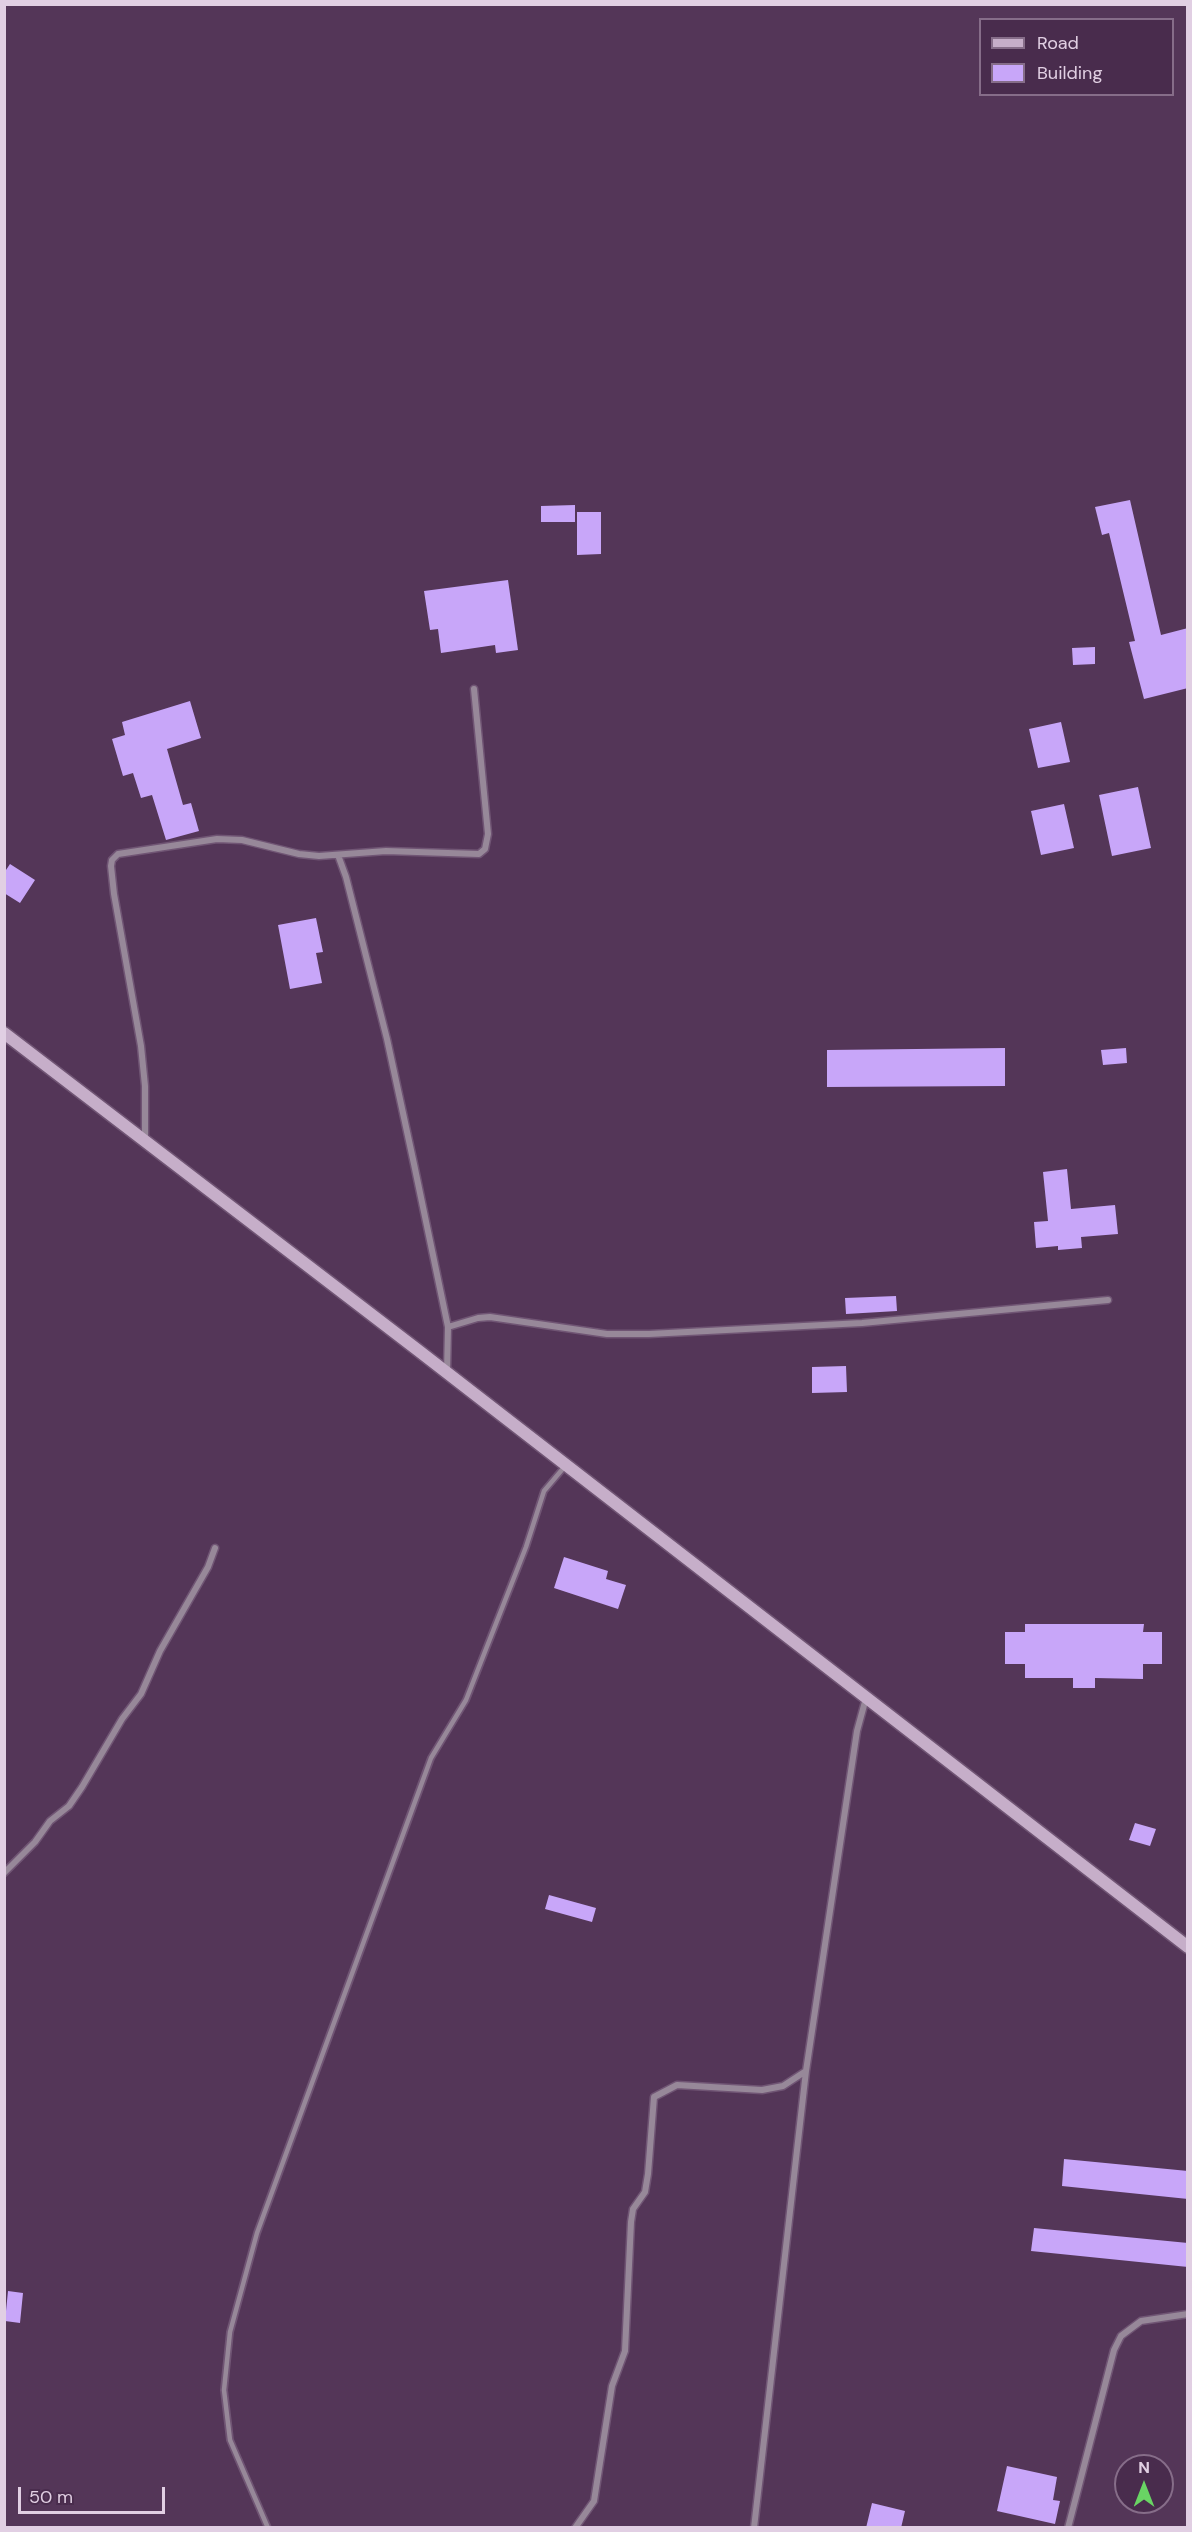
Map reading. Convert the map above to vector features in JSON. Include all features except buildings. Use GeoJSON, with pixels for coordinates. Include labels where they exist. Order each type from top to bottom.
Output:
{"type":"FeatureCollection","features":[{"type":"Feature","properties":{"kind":"street"},"geometry":{"type":"LineString","coordinates":[[145,1140],[145,1086],[141,1046],[114,894],[112,860],[118,854],[217,839],[242,840],[299,854],[338,855],[386,851],[478,854],[485,849],[488,834],[474,689]]}},
{"type":"Feature","properties":{"kind":"street"},"geometry":{"type":"LineString","coordinates":[[338,855],[346,878],[387,1039],[448,1327],[447,1372]]}},
{"type":"Feature","properties":{"kind":"street"},"geometry":{"type":"LineString","coordinates":[[4,1033],[447,1372],[1188,1947]]}},
{"type":"Feature","properties":{"kind":"street"},"geometry":{"type":"LineString","coordinates":[[448,1327],[478,1318],[490,1317],[607,1334],[650,1334],[862,1323],[1108,1300]]}},
{"type":"Feature","properties":{"kind":"street"},"geometry":{"type":"LineString","coordinates":[[4,1873],[35,1842],[51,1821],[69,1806],[82,1787],[122,1719],[141,1694],[160,1651],[203,1577],[215,1548]]}},
{"type":"Feature","properties":{"kind":"street"},"geometry":{"type":"LineString","coordinates":[[754,2528],[806,2071],[857,1731],[866,1697]]}},
{"type":"Feature","properties":{"kind":"street"},"geometry":{"type":"LineString","coordinates":[[575,2528],[594,2501],[612,2386],[625,2351],[631,2222],[633,2209],[645,2192],[654,2097],[677,2085],[762,2090],[783,2086],[806,2071]]}},
{"type":"Feature","properties":{"kind":"street"},"geometry":{"type":"LineString","coordinates":[[1068,2528],[1114,2350],[1121,2336],[1141,2321],[1188,2314]]}},
{"type":"Feature","properties":{"kind":"lane"},"geometry":{"type":"LineString","coordinates":[[268,2528],[230,2440],[224,2390],[230,2332],[257,2233],[431,1758],[466,1700],[526,1547],[544,1491],[566,1465]]}}]}
